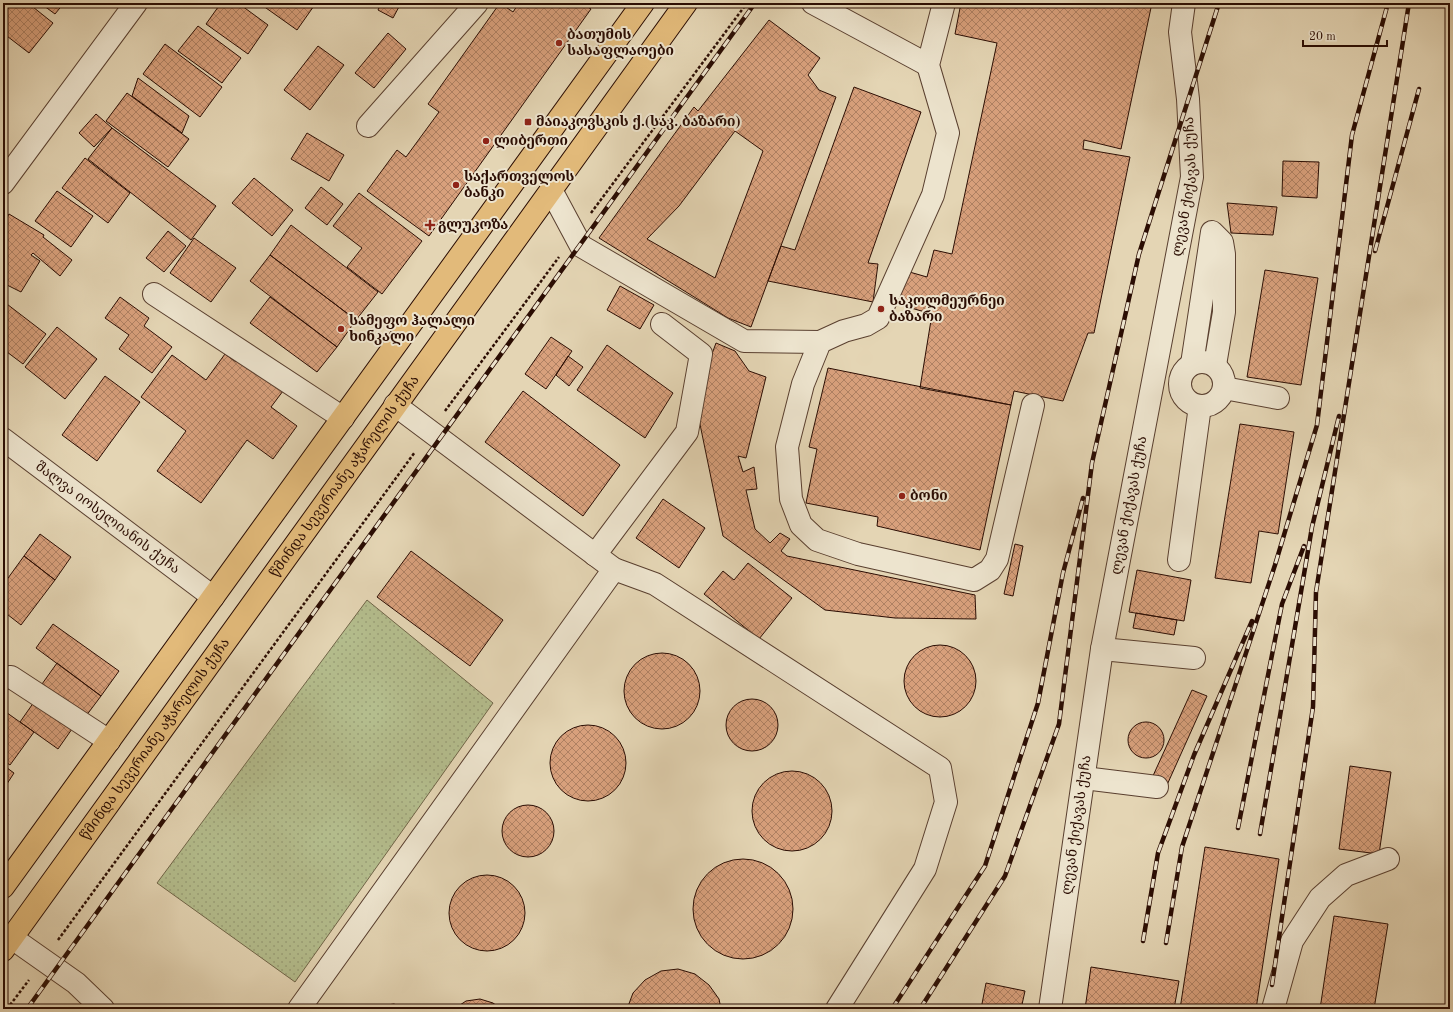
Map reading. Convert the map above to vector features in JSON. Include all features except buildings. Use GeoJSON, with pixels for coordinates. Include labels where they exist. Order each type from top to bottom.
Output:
{"type":"FeatureCollection","features":[{"type":"Feature","properties":{"kind":"main road","name":"წმინდა სევერიანე აჭარელის ქუჩა"},"geometry":{"type":"LineString","coordinates":[[7,944],[686,3]]}},
{"type":"Feature","properties":{"kind":"main road"},"geometry":{"type":"LineString","coordinates":[[3,887],[343,418],[640,4]]}},
{"type":"Feature","properties":{"kind":"street"},"geometry":{"type":"LineString","coordinates":[[3,183],[136,3]]}},
{"type":"Feature","properties":{"kind":"street"},"geometry":{"type":"LineString","coordinates":[[368,126],[477,3]]}},
{"type":"Feature","properties":{"kind":"street"},"geometry":{"type":"LineString","coordinates":[[813,3],[928,65]]}},
{"type":"Feature","properties":{"kind":"street"},"geometry":{"type":"LineString","coordinates":[[550,190],[581,246],[744,341],[820,342],[844,331],[866,325],[878,318],[933,195],[948,133],[928,65],[944,3]]}},
{"type":"Feature","properties":{"kind":"street","name":"ლევან ქიქავას ქუჩა"},"geometry":{"type":"LineString","coordinates":[[1050,1009],[1102,649],[1192,177],[1188,99],[1180,32],[1184,3]]}},
{"type":"Feature","properties":{"kind":"street"},"geometry":{"type":"LineString","coordinates":[[1192,177],[1194,199],[1212,232],[1222,242],[1224,254],[1224,312],[1215,365]]}},
{"type":"Feature","properties":{"kind":"street"},"geometry":{"type":"LineString","coordinates":[[1192,364],[1212,232]]}},
{"type":"Feature","properties":{"kind":"street"},"geometry":{"type":"LineString","coordinates":[[154,294],[343,418]]}},
{"type":"Feature","properties":{"kind":"street"},"geometry":{"type":"LineString","coordinates":[[595,555],[687,432],[701,354],[662,324]]}},
{"type":"Feature","properties":{"kind":"street"},"geometry":{"type":"LineString","coordinates":[[820,342],[803,384],[787,447],[791,499],[801,525],[817,540],[858,554],[974,580],[990,570],[998,559],[1033,405]]}},
{"type":"Feature","properties":{"kind":"street"},"geometry":{"type":"LineString","coordinates":[[1202,361],[1215,365],[1224,377],[1224,388],[1220,398],[1214,403],[1200,406],[1186,399],[1180,386],[1183,372],[1192,364],[1202,361]]}},
{"type":"Feature","properties":{"kind":"street"},"geometry":{"type":"LineString","coordinates":[[1224,388],[1278,398]]}},
{"type":"Feature","properties":{"kind":"street"},"geometry":{"type":"LineString","coordinates":[[395,405],[614,569],[655,584],[940,768],[946,802],[925,869],[837,1009]]}},
{"type":"Feature","properties":{"kind":"street"},"geometry":{"type":"LineString","coordinates":[[1179,560],[1200,406]]}},
{"type":"Feature","properties":{"kind":"street","name":"შალვა იოსელიანის ქუჩა"},"geometry":{"type":"LineString","coordinates":[[3,439],[213,597]]}},
{"type":"Feature","properties":{"kind":"street"},"geometry":{"type":"LineString","coordinates":[[299,1009],[614,569]]}},
{"type":"Feature","properties":{"kind":"street"},"geometry":{"type":"LineString","coordinates":[[1102,649],[1194,658]]}},
{"type":"Feature","properties":{"kind":"street"},"geometry":{"type":"LineString","coordinates":[[3,678],[12,677],[109,741]]}},
{"type":"Feature","properties":{"kind":"street"},"geometry":{"type":"LineString","coordinates":[[1084,778],[1157,787]]}},
{"type":"Feature","properties":{"kind":"street"},"geometry":{"type":"LineString","coordinates":[[1273,1009],[1292,941],[1320,898],[1346,875],[1388,859]]}},
{"type":"Feature","properties":{"kind":"street"},"geometry":{"type":"LineString","coordinates":[[7,944],[43,960],[76,983],[103,1009]]}},
{"type":"Feature","properties":{"kind":"path"},"geometry":{"type":"LineString","coordinates":[[8,1009],[431,431],[747,3]]}},
{"type":"Feature","properties":{"kind":"green space"},"geometry":{"type":"Polygon","coordinates":[[[367,600],[493,703],[295,982],[157,883],[367,600]]]}},
{"type":"Feature","properties":{"kind":"railway"},"geometry":{"type":"LineString","coordinates":[[27,1009],[755,3]]}},
{"type":"Feature","properties":{"kind":"railway"},"geometry":{"type":"LineString","coordinates":[[920,1009],[1005,876],[1059,724],[1092,463],[1139,254],[1219,3]]}},
{"type":"Feature","properties":{"kind":"railway"},"geometry":{"type":"LineString","coordinates":[[1166,943],[1182,847],[1275,565],[1317,425],[1352,135],[1388,3]]}},
{"type":"Feature","properties":{"kind":"railway"},"geometry":{"type":"LineString","coordinates":[[1272,985],[1313,707],[1316,592],[1409,3]]}},
{"type":"Feature","properties":{"kind":"railway"},"geometry":{"type":"LineString","coordinates":[[1375,251],[1419,89]]}},
{"type":"Feature","properties":{"kind":"railway"},"geometry":{"type":"LineString","coordinates":[[1260,834],[1312,527],[1339,416]]}},
{"type":"Feature","properties":{"kind":"railway"},"geometry":{"type":"LineString","coordinates":[[892,1009],[985,866],[1038,703],[1063,573],[1083,498]]}},
{"type":"Feature","properties":{"kind":"railway"},"geometry":{"type":"LineString","coordinates":[[1238,828],[1282,604],[1304,546]]}},
{"type":"Feature","properties":{"kind":"railway"},"geometry":{"type":"LineString","coordinates":[[1143,941],[1158,853],[1194,755],[1252,621]]}},
{"type":"Feature","properties":{"kind":"place","name":"ბათუმის სასაფლაოები"},"geometry":{"type":"Point","coordinates":[559,43]}},
{"type":"Feature","properties":{"kind":"place","name":"მაიაკოვსკის ქ.(საკ. ბაზარი)"},"geometry":{"type":"Point","coordinates":[528,122]}},
{"type":"Feature","properties":{"kind":"place","name":"ლიბერთი"},"geometry":{"type":"Point","coordinates":[486,141]}},
{"type":"Feature","properties":{"kind":"place","name":"საქართველოს ბანკი"},"geometry":{"type":"Point","coordinates":[456,185]}},
{"type":"Feature","properties":{"kind":"place","name":"გლუკოზა"},"geometry":{"type":"Point","coordinates":[430,225]}},
{"type":"Feature","properties":{"kind":"place","name":"საკოლმეურნეი ბაზარი"},"geometry":{"type":"Point","coordinates":[881,309]}},
{"type":"Feature","properties":{"kind":"place","name":"სამეფო ჰალალი ხინკალი"},"geometry":{"type":"Point","coordinates":[341,329]}},
{"type":"Feature","properties":{"kind":"place","name":"ბონი"},"geometry":{"type":"Point","coordinates":[902,496]}}]}
